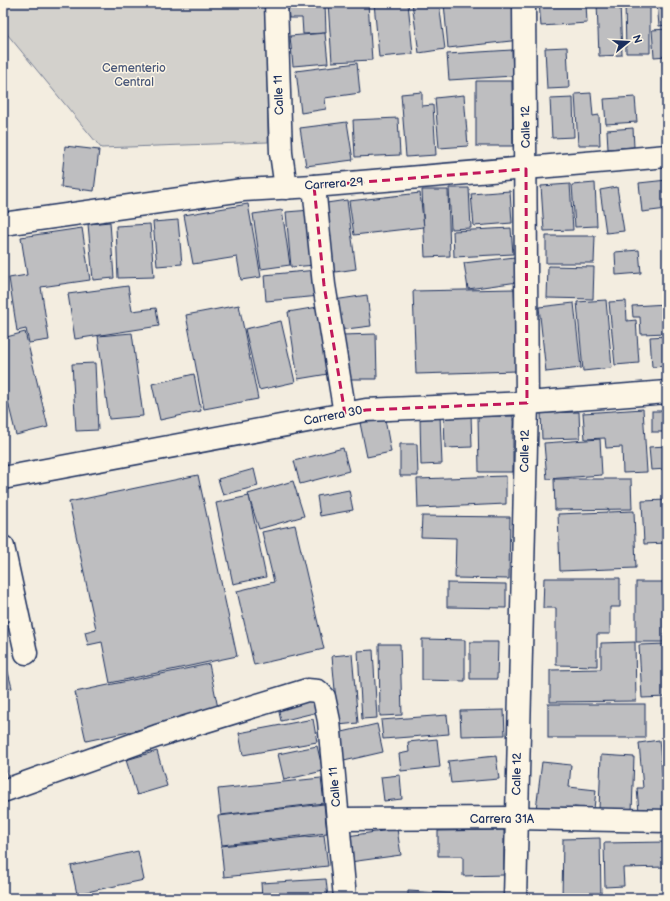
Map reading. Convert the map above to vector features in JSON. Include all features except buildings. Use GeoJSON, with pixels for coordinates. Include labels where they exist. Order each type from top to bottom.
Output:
{"type":"FeatureCollection","features":[{"type":"Feature","properties":{"kind":"street","name":"Calle 11"},"geometry":{"type":"LineString","coordinates":[[276,3],[281,153],[286,188]]}},
{"type":"Feature","properties":{"kind":"street","name":"Calle 12"},"geometry":{"type":"LineString","coordinates":[[515,898],[527,403],[524,3]]}},
{"type":"Feature","properties":{"kind":"street","name":"Carrera 29"},"geometry":{"type":"LineString","coordinates":[[3,224],[243,190],[314,186],[667,156]]}},
{"type":"Feature","properties":{"kind":"street"},"geometry":{"type":"LineString","coordinates":[[314,186],[324,284],[345,414]]}},
{"type":"Feature","properties":{"kind":"street","name":"Carrera 30"},"geometry":{"type":"LineString","coordinates":[[3,478],[366,410],[527,403],[667,392]]}},
{"type":"Feature","properties":{"kind":"street"},"geometry":{"type":"LineString","coordinates":[[3,547],[26,653]]}},
{"type":"Feature","properties":{"kind":"street","name":"Calle 11"},"geometry":{"type":"LineString","coordinates":[[3,791],[157,736],[307,690],[318,691],[324,697],[327,706],[345,898]]}},
{"type":"Feature","properties":{"kind":"street","name":"Carrera 31A"},"geometry":{"type":"LineString","coordinates":[[338,819],[516,818],[667,821]]}},
{"type":"Feature","properties":{"kind":"highlighted area"},"geometry":{"type":"Polygon","coordinates":[[[526,169],[527,403],[366,410],[345,414],[324,285],[314,186],[526,169]]]}},
{"type":"Feature","properties":{"kind":"green space","name":"Cementerio Central"},"geometry":{"type":"Polygon","coordinates":[[[3,3],[266,3],[268,142],[101,148],[3,29],[3,3]]]}}]}
